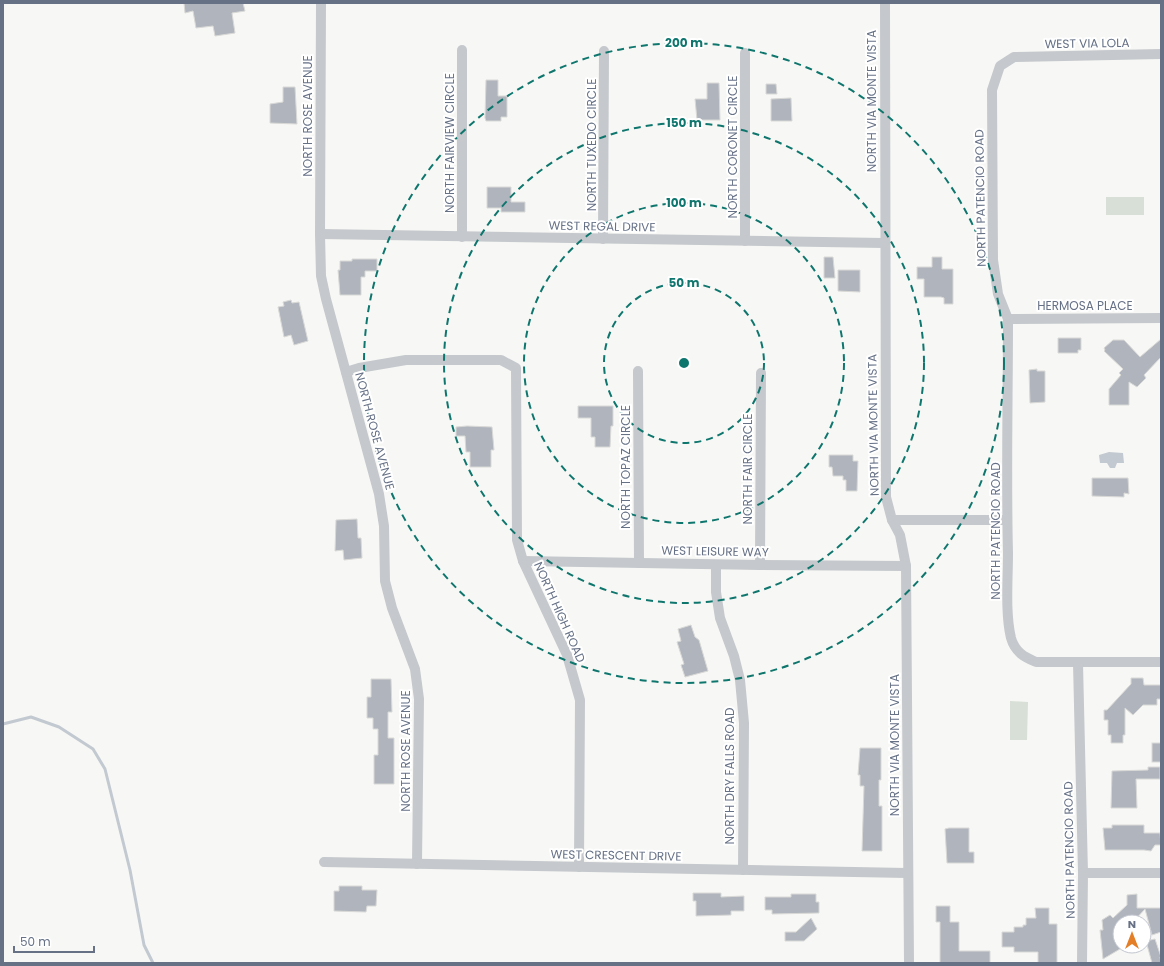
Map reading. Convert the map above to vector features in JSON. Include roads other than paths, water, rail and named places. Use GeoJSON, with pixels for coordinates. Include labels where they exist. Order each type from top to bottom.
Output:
{"type":"FeatureCollection","features":[{"type":"Feature","properties":{"kind":"street","name":"NORTH ROSE AVENUE"},"geometry":{"type":"LineString","coordinates":[[321,3],[321,276],[379,494],[384,526],[385,581],[392,608],[415,669],[419,699],[417,864]]}},
{"type":"Feature","properties":{"kind":"street","name":"NORTH VIA MONTE VISTA"},"geometry":{"type":"LineString","coordinates":[[885,3],[884,243],[886,497],[892,520],[900,535],[906,566],[908,963]]}},
{"type":"Feature","properties":{"kind":"street","name":"NORTH FAIRVIEW CIRCLE"},"geometry":{"type":"LineString","coordinates":[[462,50],[462,237]]}},
{"type":"Feature","properties":{"kind":"street","name":"NORTH TUXEDO CIRCLE"},"geometry":{"type":"LineString","coordinates":[[603,239],[604,51]]}},
{"type":"Feature","properties":{"kind":"street","name":"NORTH CORONET CIRCLE"},"geometry":{"type":"LineString","coordinates":[[745,53],[745,241]]}},
{"type":"Feature","properties":{"kind":"street","name":"WEST VIA LOLA"},"geometry":{"type":"LineString","coordinates":[[1014,57],[1161,54]]}},
{"type":"Feature","properties":{"kind":"street","name":"NORTH PATENCIO ROAD"},"geometry":{"type":"LineString","coordinates":[[1014,57],[1000,66],[992,90],[993,260],[998,294],[1008,319],[1007,520],[1009,620],[1011,638],[1016,650],[1024,657],[1036,662],[1078,663],[1083,873],[1082,963]]}},
{"type":"Feature","properties":{"kind":"street","name":"WEST REGAL DRIVE"},"geometry":{"type":"LineString","coordinates":[[320,234],[884,243]]}},
{"type":"Feature","properties":{"kind":"street","name":"HERMOSA PLACE"},"geometry":{"type":"LineString","coordinates":[[1008,319],[1161,318]]}},
{"type":"Feature","properties":{"kind":"street","name":"NORTH HIGH ROAD"},"geometry":{"type":"LineString","coordinates":[[346,372],[359,368],[406,360],[501,360],[516,368],[517,540],[523,561],[567,655],[580,700],[579,867]]}},
{"type":"Feature","properties":{"kind":"street","name":"NORTH TOPAZ CIRCLE"},"geometry":{"type":"LineString","coordinates":[[638,371],[639,563]]}},
{"type":"Feature","properties":{"kind":"street","name":"NORTH FAIR CIRCLE"},"geometry":{"type":"LineString","coordinates":[[760,565],[761,373]]}},
{"type":"Feature","properties":{"kind":"street"},"geometry":{"type":"LineString","coordinates":[[892,520],[1007,520]]}},
{"type":"Feature","properties":{"kind":"street","name":"WEST LEISURE WAY"},"geometry":{"type":"LineString","coordinates":[[523,561],[716,565],[906,566]]}},
{"type":"Feature","properties":{"kind":"street","name":"NORTH DRY FALLS ROAD"},"geometry":{"type":"LineString","coordinates":[[716,565],[716,592],[720,618],[734,656],[740,680],[744,722],[743,870]]}},
{"type":"Feature","properties":{"kind":"street"},"geometry":{"type":"LineString","coordinates":[[1078,663],[1161,662]]}},
{"type":"Feature","properties":{"kind":"street","name":"WEST CRESCENT DRIVE"},"geometry":{"type":"LineString","coordinates":[[324,862],[907,873]]}},
{"type":"Feature","properties":{"kind":"street"},"geometry":{"type":"LineString","coordinates":[[1083,873],[1161,873]]}},
{"type":"Feature","properties":{"kind":"waterway"},"geometry":{"type":"LineString","coordinates":[[3,724],[31,717],[59,727],[93,749],[105,769],[130,870],[144,945],[153,963]]}}]}
